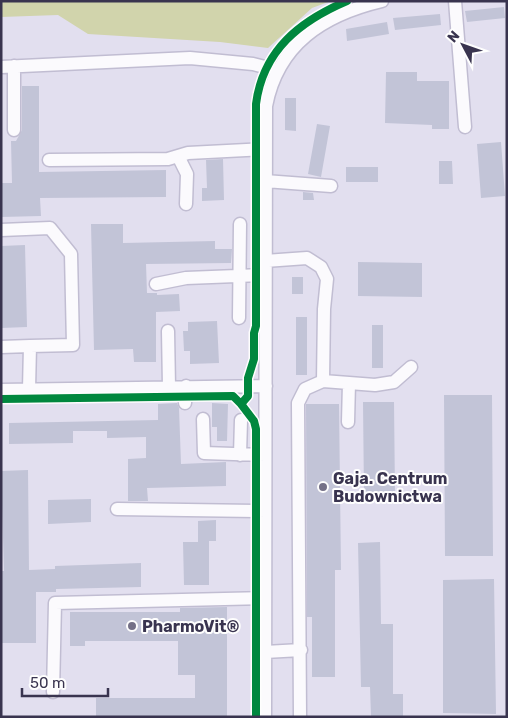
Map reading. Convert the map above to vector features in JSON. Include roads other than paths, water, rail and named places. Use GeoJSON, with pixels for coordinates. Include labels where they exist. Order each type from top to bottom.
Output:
{"type":"FeatureCollection","features":[{"type":"Feature","properties":{"kind":"street"},"geometry":{"type":"LineString","coordinates":[[265,717],[266,106],[277,70],[290,51],[314,30],[351,11],[382,1]]}},
{"type":"Feature","properties":{"kind":"street"},"geometry":{"type":"LineString","coordinates":[[455,1],[465,127]]}},
{"type":"Feature","properties":{"kind":"street"},"geometry":{"type":"LineString","coordinates":[[14,130],[8,67],[190,58],[253,64],[277,70]]}},
{"type":"Feature","properties":{"kind":"street"},"geometry":{"type":"LineString","coordinates":[[49,160],[168,159],[188,153],[265,149]]}},
{"type":"Feature","properties":{"kind":"street"},"geometry":{"type":"LineString","coordinates":[[178,156],[187,174],[186,204]]}},
{"type":"Feature","properties":{"kind":"street"},"geometry":{"type":"LineString","coordinates":[[265,181],[332,186]]}},
{"type":"Feature","properties":{"kind":"street"},"geometry":{"type":"LineString","coordinates":[[239,318],[240,224]]}},
{"type":"Feature","properties":{"kind":"street"},"geometry":{"type":"LineString","coordinates":[[1,230],[50,228],[71,254],[73,345],[1,348]]}},
{"type":"Feature","properties":{"kind":"street"},"geometry":{"type":"LineString","coordinates":[[265,261],[307,258],[321,267],[327,279],[324,309],[323,381]]}},
{"type":"Feature","properties":{"kind":"street"},"geometry":{"type":"LineString","coordinates":[[156,284],[186,278],[265,275]]}},
{"type":"Feature","properties":{"kind":"street"},"geometry":{"type":"LineString","coordinates":[[168,331],[169,387]]}},
{"type":"Feature","properties":{"kind":"street"},"geometry":{"type":"LineString","coordinates":[[29,389],[30,346]]}},
{"type":"Feature","properties":{"kind":"street"},"geometry":{"type":"LineString","coordinates":[[300,717],[298,403],[305,389],[323,381],[375,385],[394,382],[411,367]]}},
{"type":"Feature","properties":{"kind":"street"},"geometry":{"type":"LineString","coordinates":[[348,422],[349,383]]}},
{"type":"Feature","properties":{"kind":"street"},"geometry":{"type":"LineString","coordinates":[[185,403],[186,386]]}},
{"type":"Feature","properties":{"kind":"street"},"geometry":{"type":"LineString","coordinates":[[1,390],[266,386]]}},
{"type":"Feature","properties":{"kind":"street"},"geometry":{"type":"LineString","coordinates":[[203,419],[204,453],[265,455]]}},
{"type":"Feature","properties":{"kind":"street"},"geometry":{"type":"LineString","coordinates":[[240,455],[241,420]]}},
{"type":"Feature","properties":{"kind":"street"},"geometry":{"type":"LineString","coordinates":[[117,509],[265,512]]}},
{"type":"Feature","properties":{"kind":"street"},"geometry":{"type":"LineString","coordinates":[[53,692],[54,604],[168,599],[265,598]]}},
{"type":"Feature","properties":{"kind":"street"},"geometry":{"type":"LineString","coordinates":[[265,652],[301,650]]}},
{"type":"Feature","properties":{"kind":"place","name":"Gaja. Centrum Budownictwa"},"geometry":{"type":"Point","coordinates":[323,487]}},
{"type":"Feature","properties":{"kind":"place","name":"PharmoVit®"},"geometry":{"type":"Point","coordinates":[132,626]}}]}
